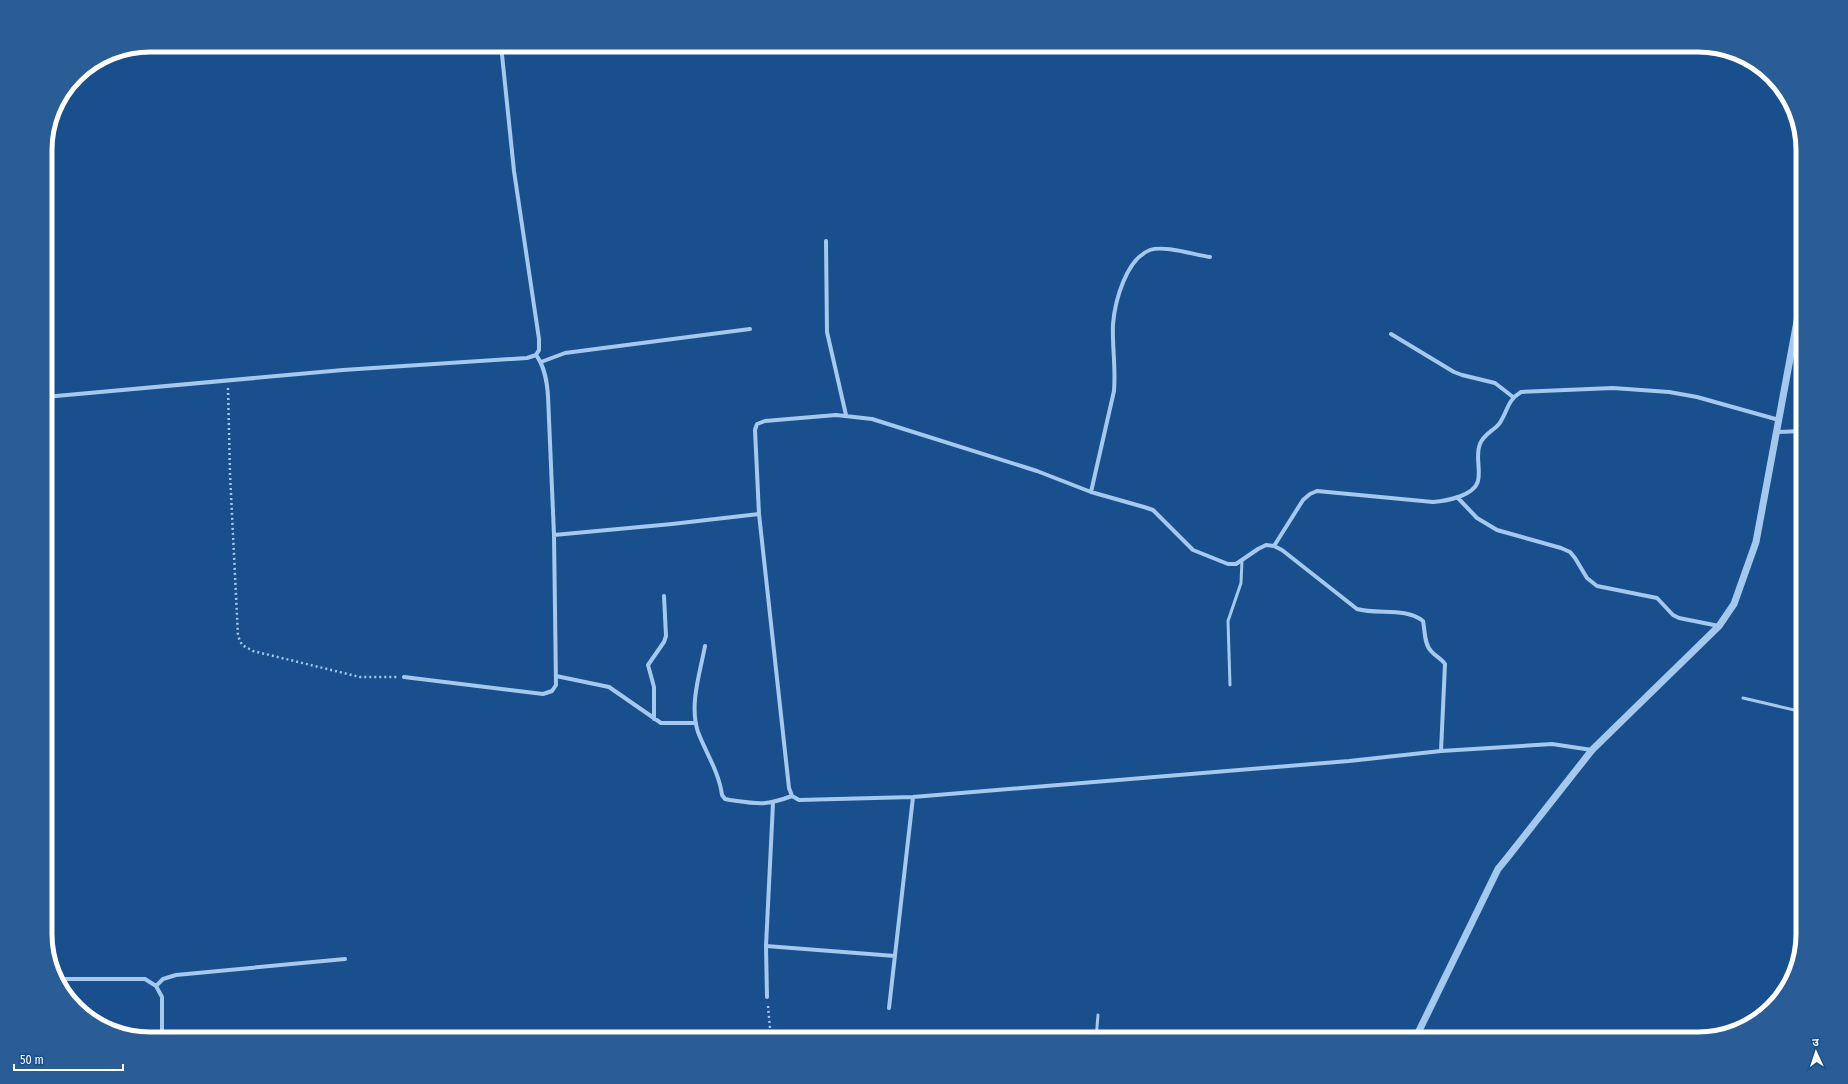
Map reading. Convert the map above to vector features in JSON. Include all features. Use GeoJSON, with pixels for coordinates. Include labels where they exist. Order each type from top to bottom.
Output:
{"type":"FeatureCollection","features":[{"type":"Feature","properties":{"kind":"street"},"geometry":{"type":"LineString","coordinates":[[52,396],[343,370],[527,358],[536,355],[539,350],[539,339],[514,171],[502,52]]}},
{"type":"Feature","properties":{"kind":"street"},"geometry":{"type":"LineString","coordinates":[[826,241],[827,332],[846,415]]}},
{"type":"Feature","properties":{"kind":"street"},"geometry":{"type":"LineString","coordinates":[[1091,492],[1114,390],[1116,375],[1113,324],[1124,276],[1134,263],[1150,250],[1161,249],[1210,257]]}},
{"type":"Feature","properties":{"kind":"street"},"geometry":{"type":"LineString","coordinates":[[1418,1032],[1498,869],[1592,750],[1719,626],[1734,604],[1753,554],[1778,432],[1796,328]]}},
{"type":"Feature","properties":{"kind":"street"},"geometry":{"type":"LineString","coordinates":[[541,362],[565,353],[750,329]]}},
{"type":"Feature","properties":{"kind":"street"},"geometry":{"type":"LineString","coordinates":[[1391,334],[1454,372],[1495,383],[1513,396]]}},
{"type":"Feature","properties":{"kind":"street"},"geometry":{"type":"LineString","coordinates":[[404,677],[543,694],[552,691],[556,685],[554,535],[548,396],[547,383],[541,362],[536,355]]}},
{"type":"Feature","properties":{"kind":"street"},"geometry":{"type":"LineString","coordinates":[[1274,546],[1303,500],[1310,494],[1317,491],[1433,502],[1446,501],[1474,488],[1478,481],[1477,451],[1480,442],[1499,424],[1513,396],[1521,392],[1531,390],[1613,388],[1669,392],[1697,397],[1780,420]]}},
{"type":"Feature","properties":{"kind":"street"},"geometry":{"type":"LineString","coordinates":[[1441,751],[1445,664],[1440,657],[1430,650],[1427,644],[1423,621],[1416,616],[1408,614],[1365,611],[1357,609],[1282,550],[1274,546],[1266,545],[1236,564],[1228,564],[1202,555],[1193,550],[1153,510],[1091,492],[1037,471],[872,419],[846,415],[765,421],[757,424],[755,430],[759,514],[789,788],[792,796],[799,800],[913,797],[1349,761],[1441,751],[1552,744],[1592,750]]}},
{"type":"Feature","properties":{"kind":"street"},"geometry":{"type":"LineString","coordinates":[[1778,432],[1796,431]]}},
{"type":"Feature","properties":{"kind":"street"},"geometry":{"type":"LineString","coordinates":[[1457,497],[1477,518],[1497,530],[1561,548],[1570,552],[1587,578],[1597,586],[1657,598],[1673,615],[1679,618],[1719,626]]}},
{"type":"Feature","properties":{"kind":"street"},"geometry":{"type":"LineString","coordinates":[[554,535],[759,514]]}},
{"type":"Feature","properties":{"kind":"street"},"geometry":{"type":"LineString","coordinates":[[654,720],[654,687],[648,665],[666,636],[664,596]]}},
{"type":"Feature","properties":{"kind":"street"},"geometry":{"type":"LineString","coordinates":[[705,646],[695,701],[696,723],[714,766],[722,795],[725,799],[765,804],[773,803],[792,796]]}},
{"type":"Feature","properties":{"kind":"street"},"geometry":{"type":"LineString","coordinates":[[556,676],[609,687],[654,720],[669,724],[696,723]]}},
{"type":"Feature","properties":{"kind":"street"},"geometry":{"type":"LineString","coordinates":[[889,1008],[913,797]]}},
{"type":"Feature","properties":{"kind":"street"},"geometry":{"type":"LineString","coordinates":[[767,997],[766,946],[773,803]]}},
{"type":"Feature","properties":{"kind":"street"},"geometry":{"type":"LineString","coordinates":[[766,946],[895,956]]}},
{"type":"Feature","properties":{"kind":"street"},"geometry":{"type":"LineString","coordinates":[[156,986],[163,980],[176,975],[344,959]]}},
{"type":"Feature","properties":{"kind":"street"},"geometry":{"type":"LineString","coordinates":[[62,978],[145,979],[156,986],[162,997],[162,1032]]}},
{"type":"Feature","properties":{"kind":"lane"},"geometry":{"type":"LineString","coordinates":[[1230,685],[1228,621],[1241,583],[1242,560]]}},
{"type":"Feature","properties":{"kind":"lane"},"geometry":{"type":"LineString","coordinates":[[1743,698],[1796,710]]}},
{"type":"Feature","properties":{"kind":"lane"},"geometry":{"type":"LineString","coordinates":[[1097,1032],[1098,1015]]}},
{"type":"Feature","properties":{"kind":"path"},"geometry":{"type":"LineString","coordinates":[[228,380],[230,474],[238,636],[242,646],[253,651],[360,677],[404,677]]}},
{"type":"Feature","properties":{"kind":"path"},"geometry":{"type":"LineString","coordinates":[[767,997],[770,1032]]}}]}
